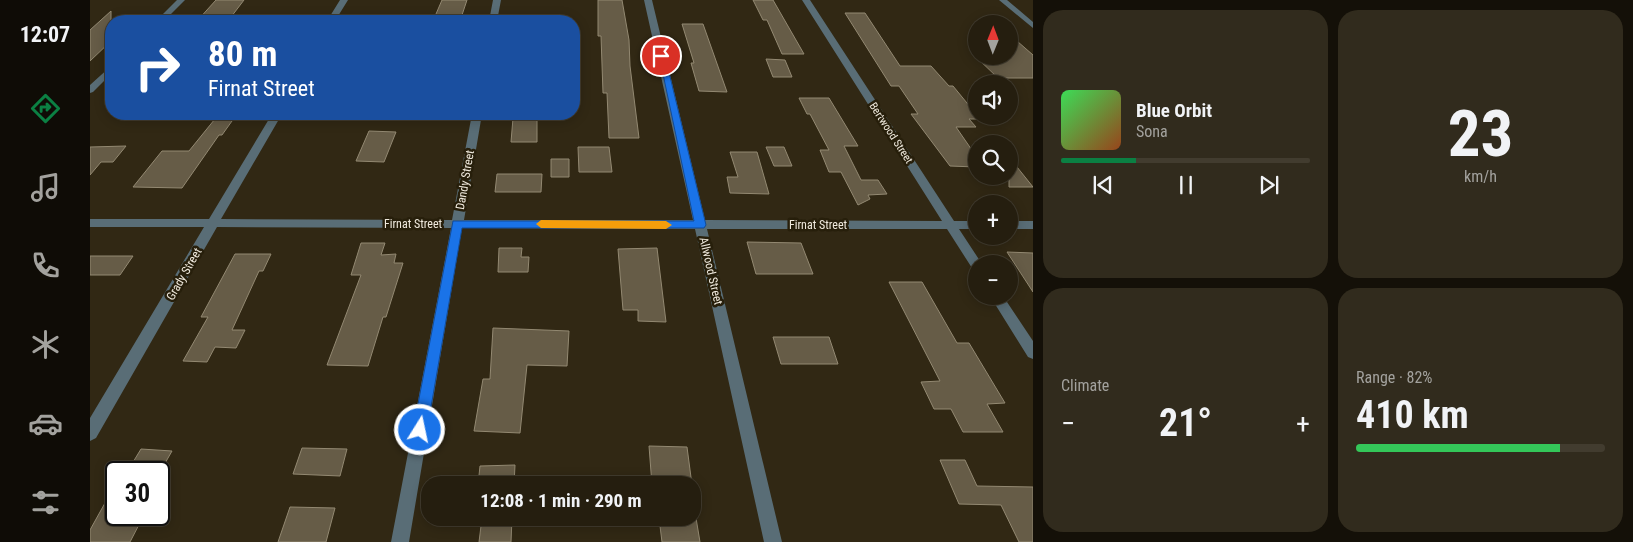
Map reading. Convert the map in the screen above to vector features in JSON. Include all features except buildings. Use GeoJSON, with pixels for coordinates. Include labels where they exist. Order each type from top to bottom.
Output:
{"type":"FeatureCollection","features":[{"type":"Feature","properties":{"kind":"street"},"geometry":{"type":"LineString","coordinates":[[166,15],[181,0]]}},
{"type":"Feature","properties":{"kind":"street"},"geometry":{"type":"LineString","coordinates":[[335,15],[344,0]]}},
{"type":"Feature","properties":{"kind":"street"},"geometry":{"type":"LineString","coordinates":[[494,15],[497,0]]}},
{"type":"Feature","properties":{"kind":"street","name":"Allwood Street"},"geometry":{"type":"LineString","coordinates":[[648,0],[773,542]]}},
{"type":"Feature","properties":{"kind":"street","name":"Bertwood Street"},"geometry":{"type":"LineString","coordinates":[[806,0],[970,255]]}},
{"type":"Feature","properties":{"kind":"street"},"geometry":{"type":"LineString","coordinates":[[1003,0],[1033,26]]}},
{"type":"Feature","properties":{"kind":"street"},"geometry":{"type":"LineString","coordinates":[[90,90],[105,75]]}},
{"type":"Feature","properties":{"kind":"street","name":"Grady Street"},"geometry":{"type":"LineString","coordinates":[[90,433],[274,120]]}},
{"type":"Feature","properties":{"kind":"street","name":"Dandy Street"},"geometry":{"type":"LineString","coordinates":[[400,542],[476,120]]}},
{"type":"Feature","properties":{"kind":"street","name":"Firnat Street"},"geometry":{"type":"LineString","coordinates":[[90,223],[213,225],[968,225]]}},
{"type":"Feature","properties":{"kind":"street"},"geometry":{"type":"LineString","coordinates":[[1018,225],[1033,225]]}},
{"type":"Feature","properties":{"kind":"street"},"geometry":{"type":"LineString","coordinates":[[1002,305],[1033,353]]}},
{"type":"Feature","properties":{"kind":"slow traffic"},"geometry":{"type":"LineString","coordinates":[[541,224],[666,225]]}},
{"type":"Feature","properties":{"kind":"route"},"geometry":{"type":"LineString","coordinates":[[420,430],[457,224],[701,225],[661,56]]}}]}
